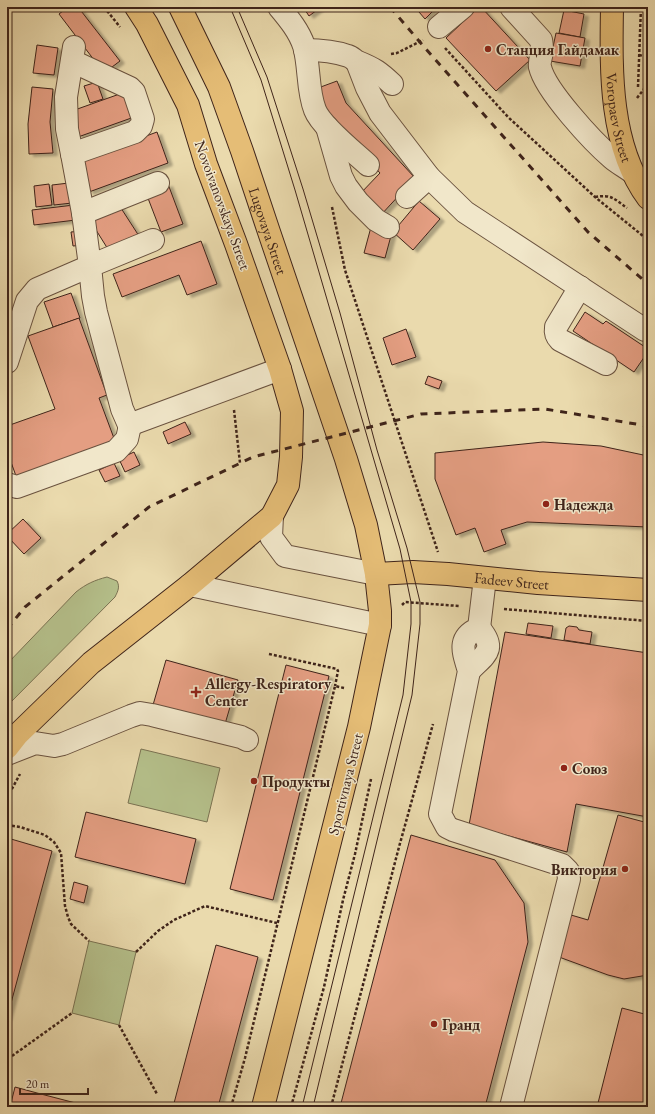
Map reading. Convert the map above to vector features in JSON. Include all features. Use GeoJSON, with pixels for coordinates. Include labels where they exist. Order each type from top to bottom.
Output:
{"type":"FeatureCollection","features":[{"type":"Feature","properties":{"kind":"main road","name":"Novoivanovskaya Street"},"geometry":{"type":"LineString","coordinates":[[136,7],[147,24],[188,105],[206,164],[280,369],[292,411],[288,485],[272,516]]}},
{"type":"Feature","properties":{"kind":"main road","name":"Lugovaya Street"},"geometry":{"type":"LineString","coordinates":[[180,7],[219,87],[346,459]]}},
{"type":"Feature","properties":{"kind":"main road","name":"Voropaev Street"},"geometry":{"type":"LineString","coordinates":[[612,7],[613,95],[621,140],[632,172],[648,198]]}},
{"type":"Feature","properties":{"kind":"main road","name":"Sportivnaya Street"},"geometry":{"type":"LineString","coordinates":[[263,1107],[360,728],[380,625],[376,574],[366,525],[346,459]]}},
{"type":"Feature","properties":{"kind":"main road"},"geometry":{"type":"LineString","coordinates":[[7,748],[18,734],[91,663],[190,585],[272,516]]}},
{"type":"Feature","properties":{"kind":"main road","name":"Fadeev Street"},"geometry":{"type":"LineString","coordinates":[[376,574],[413,572],[538,583],[648,590]]}},
{"type":"Feature","properties":{"kind":"lane"},"geometry":{"type":"LineString","coordinates":[[280,7],[296,30],[303,44],[311,97],[315,111],[327,127],[368,165]]}},
{"type":"Feature","properties":{"kind":"lane"},"geometry":{"type":"LineString","coordinates":[[435,30],[463,7]]}},
{"type":"Feature","properties":{"kind":"lane"},"geometry":{"type":"LineString","coordinates":[[511,7],[541,40],[542,46],[540,67],[546,83],[554,94],[582,128],[596,142],[612,157],[632,172]]}},
{"type":"Feature","properties":{"kind":"lane"},"geometry":{"type":"LineString","coordinates":[[305,50],[341,53],[350,56],[357,62],[366,64],[378,71],[392,84]]}},
{"type":"Feature","properties":{"kind":"lane"},"geometry":{"type":"LineString","coordinates":[[7,484],[17,487],[116,451],[127,439],[129,430],[129,425],[122,409],[96,312],[83,213],[67,129],[66,96],[73,53],[130,88],[134,92],[143,119],[141,126],[136,132],[72,154]]}},
{"type":"Feature","properties":{"kind":"lane"},"geometry":{"type":"LineString","coordinates":[[357,62],[367,88],[380,113],[429,177],[465,212],[645,330]]}},
{"type":"Feature","properties":{"kind":"lane"},"geometry":{"type":"LineString","coordinates":[[327,127],[341,176],[346,186],[352,195],[376,220],[388,227]]}},
{"type":"Feature","properties":{"kind":"lane"},"geometry":{"type":"LineString","coordinates":[[407,197],[429,177]]}},
{"type":"Feature","properties":{"kind":"lane"},"geometry":{"type":"LineString","coordinates":[[83,213],[158,183]]}},
{"type":"Feature","properties":{"kind":"lane"},"geometry":{"type":"LineString","coordinates":[[7,362],[27,301],[37,288],[153,240]]}},
{"type":"Feature","properties":{"kind":"lane"},"geometry":{"type":"LineString","coordinates":[[580,287],[556,327],[555,332],[560,340],[606,364]]}},
{"type":"Feature","properties":{"kind":"lane"},"geometry":{"type":"LineString","coordinates":[[129,425],[280,369]]}},
{"type":"Feature","properties":{"kind":"lane"},"geometry":{"type":"LineString","coordinates":[[272,516],[271,537],[285,556],[376,574]]}},
{"type":"Feature","properties":{"kind":"lane"},"geometry":{"type":"LineString","coordinates":[[485,578],[480,618],[465,639],[464,654],[469,671],[440,814],[447,826],[453,830],[562,865],[568,871],[569,879],[511,1107]]}},
{"type":"Feature","properties":{"kind":"lane"},"geometry":{"type":"LineString","coordinates":[[190,585],[380,625]]}},
{"type":"Feature","properties":{"kind":"lane"},"geometry":{"type":"LineString","coordinates":[[7,754],[35,743],[54,746],[63,744],[116,721],[140,713],[241,737],[247,740]]}},
{"type":"Feature","properties":{"kind":"path"},"geometry":{"type":"LineString","coordinates":[[637,103],[642,7]]}},
{"type":"Feature","properties":{"kind":"path"},"geometry":{"type":"LineString","coordinates":[[390,54],[397,53],[420,42],[435,30],[508,117],[595,197],[648,240]]}},
{"type":"Feature","properties":{"kind":"path"},"geometry":{"type":"LineString","coordinates":[[639,55],[648,57]]}},
{"type":"Feature","properties":{"kind":"path"},"geometry":{"type":"LineString","coordinates":[[637,99],[648,84]]}},
{"type":"Feature","properties":{"kind":"path"},"geometry":{"type":"LineString","coordinates":[[595,197],[605,195],[611,197],[630,211]]}},
{"type":"Feature","properties":{"kind":"path"},"geometry":{"type":"LineString","coordinates":[[331,204],[346,270],[436,549],[439,554]]}},
{"type":"Feature","properties":{"kind":"path"},"geometry":{"type":"LineString","coordinates":[[232,387],[240,462]]}},
{"type":"Feature","properties":{"kind":"path"},"geometry":{"type":"LineString","coordinates":[[402,605],[405,602],[420,602],[480,618],[648,621]]}},
{"type":"Feature","properties":{"kind":"path"},"geometry":{"type":"LineString","coordinates":[[231,1107],[245,1058],[338,671],[337,669],[269,654]]}},
{"type":"Feature","properties":{"kind":"path"},"geometry":{"type":"LineString","coordinates":[[335,686],[367,692]]}},
{"type":"Feature","properties":{"kind":"path"},"geometry":{"type":"LineString","coordinates":[[331,1107],[397,855],[435,719]]}},
{"type":"Feature","properties":{"kind":"path"},"geometry":{"type":"LineString","coordinates":[[291,1107],[324,987],[343,900],[364,818],[371,779]]}},
{"type":"Feature","properties":{"kind":"path"},"geometry":{"type":"LineString","coordinates":[[7,825],[20,827],[45,835],[54,842],[61,854],[65,906],[68,917],[71,924],[89,941]]}},
{"type":"Feature","properties":{"kind":"path"},"geometry":{"type":"LineString","coordinates":[[136,952],[174,920],[205,906],[277,923]]}},
{"type":"Feature","properties":{"kind":"path"},"geometry":{"type":"LineString","coordinates":[[12,1056],[72,1013]]}},
{"type":"Feature","properties":{"kind":"path"},"geometry":{"type":"LineString","coordinates":[[119,1024],[157,1094]]}},
{"type":"Feature","properties":{"kind":"green space"},"geometry":{"type":"Polygon","coordinates":[[[107,577],[117,581],[118,583],[118,589],[115,597],[7,706],[7,664],[76,592],[98,579],[107,577]]]}},
{"type":"Feature","properties":{"kind":"green space"},"geometry":{"type":"Polygon","coordinates":[[[141,749],[220,768],[207,822],[128,803],[141,749]]]}},
{"type":"Feature","properties":{"kind":"green space"},"geometry":{"type":"Polygon","coordinates":[[[89,941],[136,952],[119,1025],[72,1013],[89,941]]]}},
{"type":"Feature","properties":{"kind":"building"},"geometry":{"type":"Polygon","coordinates":[[[68,7],[78,7],[120,61],[104,73],[59,14],[68,7]]]}},
{"type":"Feature","properties":{"kind":"building"},"geometry":{"type":"Polygon","coordinates":[[[303,7],[321,7],[309,16],[303,7]]]}},
{"type":"Feature","properties":{"kind":"building"},"geometry":{"type":"Polygon","coordinates":[[[414,7],[423,7],[418,11],[414,7]]]}},
{"type":"Feature","properties":{"kind":"building"},"geometry":{"type":"Polygon","coordinates":[[[424,7],[429,7],[433,11],[425,19],[419,12],[424,7]]]}},
{"type":"Feature","properties":{"kind":"building","name":"Станция Гайдамак"},"geometry":{"type":"Polygon","coordinates":[[[479,7],[481,7],[530,60],[496,91],[446,38],[479,7]]]}},
{"type":"Feature","properties":{"kind":"building"},"geometry":{"type":"Polygon","coordinates":[[[564,10],[584,14],[580,37],[559,33],[564,10]]]}},
{"type":"Feature","properties":{"kind":"building"},"geometry":{"type":"Polygon","coordinates":[[[556,33],[585,38],[580,66],[550,61],[556,33]]]}},
{"type":"Feature","properties":{"kind":"building"},"geometry":{"type":"Polygon","coordinates":[[[37,45],[58,48],[54,75],[33,73],[37,45]]]}},
{"type":"Feature","properties":{"kind":"building"},"geometry":{"type":"Polygon","coordinates":[[[337,81],[346,103],[415,178],[380,216],[359,195],[380,173],[330,118],[318,88],[337,81]]]}},
{"type":"Feature","properties":{"kind":"building"},"geometry":{"type":"Polygon","coordinates":[[[97,82],[103,99],[90,103],[84,86],[97,82]]]}},
{"type":"Feature","properties":{"kind":"building"},"geometry":{"type":"Polygon","coordinates":[[[32,87],[53,89],[50,122],[53,153],[29,154],[28,124],[32,87]]]}},
{"type":"Feature","properties":{"kind":"building"},"geometry":{"type":"Polygon","coordinates":[[[128,91],[137,116],[78,137],[69,112],[128,91]]]}},
{"type":"Feature","properties":{"kind":"building"},"geometry":{"type":"Polygon","coordinates":[[[157,132],[168,163],[89,192],[78,161],[157,132]]]}},
{"type":"Feature","properties":{"kind":"building"},"geometry":{"type":"Polygon","coordinates":[[[69,183],[72,203],[54,205],[52,185],[69,183]]]}},
{"type":"Feature","properties":{"kind":"building"},"geometry":{"type":"Polygon","coordinates":[[[49,184],[52,205],[36,207],[34,186],[49,184]]]}},
{"type":"Feature","properties":{"kind":"building"},"geometry":{"type":"Polygon","coordinates":[[[168,184],[183,224],[161,232],[146,193],[168,184]]]}},
{"type":"Feature","properties":{"kind":"building"},"geometry":{"type":"Polygon","coordinates":[[[419,201],[440,219],[413,250],[393,232],[419,201]]]}},
{"type":"Feature","properties":{"kind":"building"},"geometry":{"type":"Polygon","coordinates":[[[74,205],[76,220],[34,225],[32,210],[74,205]]]}},
{"type":"Feature","properties":{"kind":"building"},"geometry":{"type":"Polygon","coordinates":[[[119,205],[139,236],[111,254],[91,222],[119,205]]]}},
{"type":"Feature","properties":{"kind":"building"},"geometry":{"type":"Polygon","coordinates":[[[371,227],[392,232],[385,258],[364,253],[371,227]]]}},
{"type":"Feature","properties":{"kind":"building"},"geometry":{"type":"Polygon","coordinates":[[[81,231],[83,245],[73,246],[71,232],[81,231]]]}},
{"type":"Feature","properties":{"kind":"building"},"geometry":{"type":"Polygon","coordinates":[[[201,241],[217,284],[187,295],[179,275],[122,297],[113,274],[201,241]]]}},
{"type":"Feature","properties":{"kind":"building"},"geometry":{"type":"Polygon","coordinates":[[[71,293],[80,318],[53,327],[44,302],[71,293]]]}},
{"type":"Feature","properties":{"kind":"building"},"geometry":{"type":"Polygon","coordinates":[[[585,312],[603,324],[606,321],[648,349],[647,353],[634,372],[573,331],[585,312]]]}},
{"type":"Feature","properties":{"kind":"building"},"geometry":{"type":"Polygon","coordinates":[[[79,318],[107,395],[99,398],[115,441],[16,476],[7,451],[7,426],[55,409],[28,336],[79,318]]]}},
{"type":"Feature","properties":{"kind":"building"},"geometry":{"type":"Polygon","coordinates":[[[406,329],[416,357],[392,365],[383,338],[406,329]]]}},
{"type":"Feature","properties":{"kind":"building"},"geometry":{"type":"Polygon","coordinates":[[[428,376],[442,381],[439,389],[425,384],[428,376]]]}},
{"type":"Feature","properties":{"kind":"building"},"geometry":{"type":"Polygon","coordinates":[[[185,422],[191,434],[168,444],[163,432],[185,422]]]}},
{"type":"Feature","properties":{"kind":"building","name":"Надежда"},"geometry":{"type":"Polygon","coordinates":[[[543,442],[601,446],[648,456],[648,527],[527,522],[501,530],[506,544],[484,552],[475,528],[456,535],[435,479],[435,453],[543,442]]]}},
{"type":"Feature","properties":{"kind":"building"},"geometry":{"type":"Polygon","coordinates":[[[134,452],[140,465],[125,472],[119,459],[134,452]]]}},
{"type":"Feature","properties":{"kind":"building"},"geometry":{"type":"Polygon","coordinates":[[[114,463],[120,476],[105,482],[99,470],[114,463]]]}},
{"type":"Feature","properties":{"kind":"building"},"geometry":{"type":"Polygon","coordinates":[[[23,519],[41,538],[24,554],[7,536],[7,534],[23,519]]]}},
{"type":"Feature","properties":{"kind":"building"},"geometry":{"type":"Polygon","coordinates":[[[528,623],[553,626],[551,638],[526,634],[528,623]]]}},
{"type":"Feature","properties":{"kind":"building"},"geometry":{"type":"Polygon","coordinates":[[[569,626],[577,627],[579,630],[592,632],[590,644],[564,640],[566,628],[569,626]]]}},
{"type":"Feature","properties":{"kind":"building","name":"Союз"},"geometry":{"type":"Polygon","coordinates":[[[505,632],[648,653],[648,817],[576,804],[567,852],[469,825],[505,632]]]}},
{"type":"Feature","properties":{"kind":"building","name":"Allergy-Respiratory Center"},"geometry":{"type":"Polygon","coordinates":[[[166,660],[238,680],[225,724],[153,705],[166,660]]]}},
{"type":"Feature","properties":{"kind":"building"},"geometry":{"type":"Polygon","coordinates":[[[286,665],[329,676],[273,900],[230,889],[286,665]]]}},
{"type":"Feature","properties":{"kind":"building"},"geometry":{"type":"Polygon","coordinates":[[[86,812],[196,839],[185,884],[75,857],[86,812]]]}},
{"type":"Feature","properties":{"kind":"building","name":"Виктория"},"geometry":{"type":"Polygon","coordinates":[[[618,815],[648,823],[648,975],[624,979],[608,975],[559,957],[571,915],[588,920],[618,815]]]}},
{"type":"Feature","properties":{"kind":"building","name":"Гранд"},"geometry":{"type":"Polygon","coordinates":[[[411,835],[495,860],[524,903],[528,942],[485,1107],[340,1107],[411,835]]]}},
{"type":"Feature","properties":{"kind":"building"},"geometry":{"type":"Polygon","coordinates":[[[11,839],[52,851],[7,1018],[7,853],[11,839]]]}},
{"type":"Feature","properties":{"kind":"building"},"geometry":{"type":"Polygon","coordinates":[[[74,882],[88,886],[84,903],[70,899],[74,882]]]}},
{"type":"Feature","properties":{"kind":"building"},"geometry":{"type":"Polygon","coordinates":[[[216,945],[258,957],[218,1107],[173,1107],[216,945]]]}},
{"type":"Feature","properties":{"kind":"building"},"geometry":{"type":"Polygon","coordinates":[[[622,1008],[648,1015],[648,1107],[597,1107],[622,1008]]]}},
{"type":"Feature","properties":{"kind":"building"},"geometry":{"type":"Polygon","coordinates":[[[15,1087],[37,1093],[91,1107],[10,1107],[15,1087]]]}},
{"type":"Feature","properties":{"kind":"tram line"},"geometry":{"type":"LineString","coordinates":[[230,7],[261,80],[295,190],[400,549],[411,602],[411,624],[403,695],[302,1107]]}},
{"type":"Feature","properties":{"kind":"tram line"},"geometry":{"type":"LineString","coordinates":[[237,7],[267,77],[303,189],[340,313],[377,450],[407,548],[420,602],[420,624],[412,695],[313,1107]]}},
{"type":"Feature","properties":{"kind":"railway"},"geometry":{"type":"LineString","coordinates":[[7,11],[8,7]]}},
{"type":"Feature","properties":{"kind":"railway"},"geometry":{"type":"LineString","coordinates":[[390,7],[588,232],[648,284]]}},
{"type":"Feature","properties":{"kind":"railway"},"geometry":{"type":"LineString","coordinates":[[7,629],[25,607],[149,507],[253,457],[421,414],[545,409],[648,426]]}},
{"type":"Feature","properties":{"kind":"place","name":"Станция Гайдамак"},"geometry":{"type":"Point","coordinates":[488,49]}},
{"type":"Feature","properties":{"kind":"place","name":"Надежда"},"geometry":{"type":"Point","coordinates":[546,504]}},
{"type":"Feature","properties":{"kind":"place","name":"Allergy-Respiratory Center"},"geometry":{"type":"Point","coordinates":[196,692]}},
{"type":"Feature","properties":{"kind":"place","name":"Союз"},"geometry":{"type":"Point","coordinates":[564,768]}},
{"type":"Feature","properties":{"kind":"place","name":"Продукты"},"geometry":{"type":"Point","coordinates":[254,781]}},
{"type":"Feature","properties":{"kind":"place","name":"Виктория"},"geometry":{"type":"Point","coordinates":[625,869]}},
{"type":"Feature","properties":{"kind":"place","name":"Гранд"},"geometry":{"type":"Point","coordinates":[434,1024]}}]}
